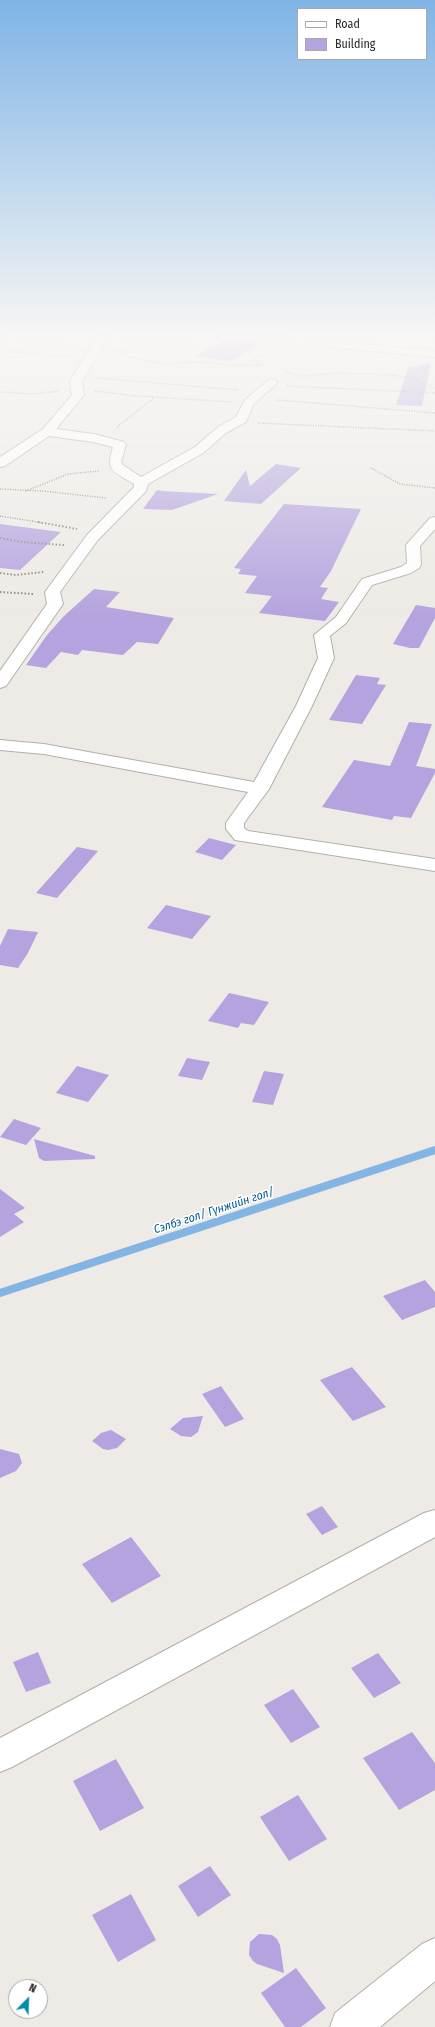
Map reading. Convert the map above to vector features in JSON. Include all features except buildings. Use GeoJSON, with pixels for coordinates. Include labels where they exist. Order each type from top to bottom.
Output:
{"type":"FeatureCollection","features":[{"type":"Feature","properties":{"kind":"street"},"geometry":{"type":"LineString","coordinates":[[0,463],[48,432],[51,429]]}},
{"type":"Feature","properties":{"kind":"street"},"geometry":{"type":"LineString","coordinates":[[141,482],[199,450],[225,429]]}},
{"type":"Feature","properties":{"kind":"street"},"geometry":{"type":"LineString","coordinates":[[48,432],[101,439],[120,445],[116,462],[117,467],[141,482]]}},
{"type":"Feature","properties":{"kind":"street"},"geometry":{"type":"LineString","coordinates":[[0,683],[56,604],[52,592],[86,545],[141,488],[141,482]]}},
{"type":"Feature","properties":{"kind":"street"},"geometry":{"type":"LineString","coordinates":[[435,521],[413,545],[414,565],[406,570],[367,582],[341,620],[322,635],[326,658],[304,706],[260,789],[235,823],[235,829],[242,836],[435,865]]}},
{"type":"Feature","properties":{"kind":"street"},"geometry":{"type":"LineString","coordinates":[[0,745],[44,749],[260,789]]}},
{"type":"Feature","properties":{"kind":"street"},"geometry":{"type":"LineString","coordinates":[[0,1756],[235,1628],[435,1522]]}},
{"type":"Feature","properties":{"kind":"street"},"geometry":{"type":"LineString","coordinates":[[350,2027],[435,1959]]}},
{"type":"Feature","properties":{"kind":"path"},"geometry":{"type":"LineString","coordinates":[[101,439],[114,429]]}},
{"type":"Feature","properties":{"kind":"path"},"geometry":{"type":"LineString","coordinates":[[388,429],[435,431]]}},
{"type":"Feature","properties":{"kind":"path"},"geometry":{"type":"LineString","coordinates":[[371,468],[400,484],[435,488]]}},
{"type":"Feature","properties":{"kind":"path"},"geometry":{"type":"LineString","coordinates":[[24,491],[56,478],[80,472],[124,472]]}},
{"type":"Feature","properties":{"kind":"path"},"geometry":{"type":"LineString","coordinates":[[0,489],[43,491],[77,496],[128,500]]}},
{"type":"Feature","properties":{"kind":"path"},"geometry":{"type":"LineString","coordinates":[[0,516],[48,526],[97,533]]}},
{"type":"Feature","properties":{"kind":"path"},"geometry":{"type":"LineString","coordinates":[[0,538],[21,542],[86,545]]}},
{"type":"Feature","properties":{"kind":"path"},"geometry":{"type":"LineString","coordinates":[[0,573],[16,575],[36,572],[67,573]]}},
{"type":"Feature","properties":{"kind":"path"},"geometry":{"type":"LineString","coordinates":[[0,592],[28,594],[52,592]]}},
{"type":"Feature","properties":{"kind":"waterway","name":"Сэлбэ гол/ Гүнжийн гол/"},"geometry":{"type":"LineString","coordinates":[[0,1293],[435,1150]]}}]}
